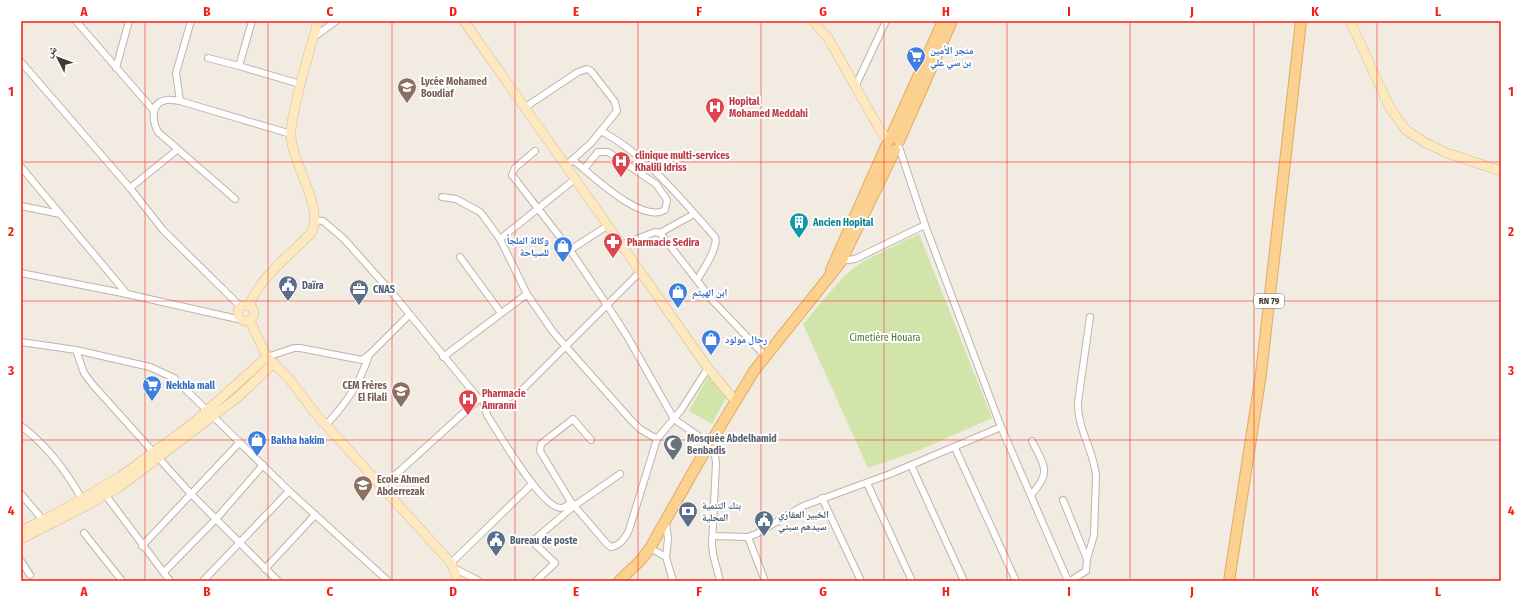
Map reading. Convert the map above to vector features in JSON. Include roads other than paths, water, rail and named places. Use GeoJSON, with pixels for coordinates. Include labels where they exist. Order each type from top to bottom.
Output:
{"type":"FeatureCollection","features":[{"type":"Feature","properties":{"kind":"main road"},"geometry":{"type":"LineString","coordinates":[[318,21],[300,84],[290,134],[293,151],[307,190],[315,220],[311,234],[261,284],[238,313],[246,321],[271,360],[326,425],[452,565],[456,581]]}},
{"type":"Feature","properties":{"kind":"main road"},"geometry":{"type":"LineString","coordinates":[[464,21],[524,108],[569,162],[575,179],[607,226],[641,271],[708,368],[735,401]]}},
{"type":"Feature","properties":{"kind":"main road"},"geometry":{"type":"LineString","coordinates":[[813,21],[828,38],[880,130],[893,143]]}},
{"type":"Feature","properties":{"kind":"main road"},"geometry":{"type":"LineString","coordinates":[[893,143],[943,21]]}},
{"type":"Feature","properties":{"kind":"main road"},"geometry":{"type":"LineString","coordinates":[[618,581],[641,560],[650,548],[735,401],[766,357],[829,276],[838,260],[875,175],[893,143],[952,21]]}},
{"type":"Feature","properties":{"kind":"main road","name":"RN 79"},"geometry":{"type":"LineString","coordinates":[[1229,581],[1261,374],[1301,21]]}},
{"type":"Feature","properties":{"kind":"main road"},"geometry":{"type":"LineString","coordinates":[[1350,21],[1390,108],[1406,130],[1424,142],[1447,153],[1501,171]]}},
{"type":"Feature","properties":{"kind":"main road"},"geometry":{"type":"LineString","coordinates":[[245,306],[254,312],[254,317],[246,321]]}},
{"type":"Feature","properties":{"kind":"main road"},"geometry":{"type":"LineString","coordinates":[[21,539],[103,492],[155,456],[210,414],[238,397],[271,360]]}},
{"type":"Feature","properties":{"kind":"main road"},"geometry":{"type":"LineString","coordinates":[[21,530],[84,503]]}},
{"type":"Feature","properties":{"kind":"street"},"geometry":{"type":"LineString","coordinates":[[76,21],[154,111]]}},
{"type":"Feature","properties":{"kind":"street"},"geometry":{"type":"LineString","coordinates":[[116,68],[129,21]]}},
{"type":"Feature","properties":{"kind":"street"},"geometry":{"type":"LineString","coordinates":[[180,101],[177,86],[177,68],[191,21]]}},
{"type":"Feature","properties":{"kind":"street"},"geometry":{"type":"LineString","coordinates":[[239,66],[252,21]]}},
{"type":"Feature","properties":{"kind":"street"},"geometry":{"type":"LineString","coordinates":[[314,37],[336,21]]}},
{"type":"Feature","properties":{"kind":"street"},"geometry":{"type":"LineString","coordinates":[[855,87],[884,22]]}},
{"type":"Feature","properties":{"kind":"street"},"geometry":{"type":"LineString","coordinates":[[208,58],[300,84]]}},
{"type":"Feature","properties":{"kind":"street"},"geometry":{"type":"LineString","coordinates":[[21,62],[130,188],[163,230],[245,306]]}},
{"type":"Feature","properties":{"kind":"street"},"geometry":{"type":"LineString","coordinates":[[524,108],[578,72],[589,69],[617,106],[617,111],[601,131],[569,162],[584,169],[609,190],[633,206],[655,213],[665,210],[667,200],[656,184],[608,152],[598,152],[584,169]]}},
{"type":"Feature","properties":{"kind":"street"},"geometry":{"type":"LineString","coordinates":[[235,199],[158,132],[153,123],[154,111],[165,100],[180,101],[290,134]]}},
{"type":"Feature","properties":{"kind":"street"},"geometry":{"type":"LineString","coordinates":[[601,131],[616,138],[642,158],[663,179],[714,237],[716,242],[697,280]]}},
{"type":"Feature","properties":{"kind":"street"},"geometry":{"type":"LineString","coordinates":[[893,143],[1001,427],[1032,494],[1069,581],[1086,571],[1087,558],[1094,535],[1095,467],[1078,416],[1078,402],[1090,317]]}},
{"type":"Feature","properties":{"kind":"street"},"geometry":{"type":"LineString","coordinates":[[130,188],[177,150]]}},
{"type":"Feature","properties":{"kind":"street"},"geometry":{"type":"LineString","coordinates":[[535,151],[515,168],[512,175],[570,250],[607,305],[627,336],[674,419],[710,443],[714,448],[716,463],[713,554],[720,581]]}},
{"type":"Feature","properties":{"kind":"street"},"geometry":{"type":"LineString","coordinates":[[21,167],[127,294]]}},
{"type":"Feature","properties":{"kind":"street"},"geometry":{"type":"LineString","coordinates":[[500,239],[575,179]]}},
{"type":"Feature","properties":{"kind":"street"},"geometry":{"type":"LineString","coordinates":[[442,197],[456,199],[480,212],[500,239],[527,294],[552,332],[630,419],[640,429],[657,439]]}},
{"type":"Feature","properties":{"kind":"street"},"geometry":{"type":"LineString","coordinates":[[21,206],[60,214]]}},
{"type":"Feature","properties":{"kind":"street"},"geometry":{"type":"LineString","coordinates":[[621,245],[655,232],[660,233],[694,214]]}},
{"type":"Feature","properties":{"kind":"street"},"geometry":{"type":"LineString","coordinates":[[315,220],[328,223],[344,239],[394,295],[442,357],[481,400],[487,415],[541,496],[558,508],[573,504]]}},
{"type":"Feature","properties":{"kind":"street"},"geometry":{"type":"LineString","coordinates":[[838,260],[855,259],[925,225]]}},
{"type":"Feature","properties":{"kind":"street"},"geometry":{"type":"LineString","coordinates":[[570,250],[607,226]]}},
{"type":"Feature","properties":{"kind":"street"},"geometry":{"type":"LineString","coordinates":[[660,233],[736,327],[766,357]]}},
{"type":"Feature","properties":{"kind":"street"},"geometry":{"type":"LineString","coordinates":[[460,257],[501,313]]}},
{"type":"Feature","properties":{"kind":"street"},"geometry":{"type":"LineString","coordinates":[[382,487],[481,400],[514,396],[641,271]]}},
{"type":"Feature","properties":{"kind":"street"},"geometry":{"type":"LineString","coordinates":[[21,273],[127,294],[246,321]]}},
{"type":"Feature","properties":{"kind":"street"},"geometry":{"type":"LineString","coordinates":[[442,357],[527,294]]}},
{"type":"Feature","properties":{"kind":"street"},"geometry":{"type":"LineString","coordinates":[[271,360],[284,351],[300,348],[359,360],[369,355],[409,315]]}},
{"type":"Feature","properties":{"kind":"street"},"geometry":{"type":"LineString","coordinates":[[21,342],[76,350],[160,370],[174,378],[183,385],[262,465],[388,581]]}},
{"type":"Feature","properties":{"kind":"street"},"geometry":{"type":"LineString","coordinates":[[76,350],[84,373],[155,456],[190,494],[278,581]]}},
{"type":"Feature","properties":{"kind":"street"},"geometry":{"type":"LineString","coordinates":[[326,425],[352,394],[359,382],[369,355]]}},
{"type":"Feature","properties":{"kind":"street"},"geometry":{"type":"LineString","coordinates":[[591,440],[573,419],[545,441],[540,447],[540,451],[573,504],[611,547],[621,543],[629,530],[657,439],[681,410],[708,368]]}},
{"type":"Feature","properties":{"kind":"street"},"geometry":{"type":"LineString","coordinates":[[21,426],[44,446],[57,460],[84,503]]}},
{"type":"Feature","properties":{"kind":"street"},"geometry":{"type":"LineString","coordinates":[[713,536],[748,537],[764,530],[803,506],[867,483],[955,448],[1001,427]]}},
{"type":"Feature","properties":{"kind":"street"},"geometry":{"type":"LineString","coordinates":[[1032,441],[1044,467],[1045,473],[1040,485],[1032,494]]}},
{"type":"Feature","properties":{"kind":"street"},"geometry":{"type":"LineString","coordinates":[[142,546],[240,442]]}},
{"type":"Feature","properties":{"kind":"street"},"geometry":{"type":"LineString","coordinates":[[955,448],[1016,581]]}},
{"type":"Feature","properties":{"kind":"street"},"geometry":{"type":"LineString","coordinates":[[164,572],[216,519],[262,465]]}},
{"type":"Feature","properties":{"kind":"street"},"geometry":{"type":"LineString","coordinates":[[912,465],[964,581]]}},
{"type":"Feature","properties":{"kind":"street"},"geometry":{"type":"LineString","coordinates":[[536,581],[555,563],[535,544],[535,539],[573,504],[620,474]]}},
{"type":"Feature","properties":{"kind":"street"},"geometry":{"type":"LineString","coordinates":[[867,483],[912,581]]}},
{"type":"Feature","properties":{"kind":"street"},"geometry":{"type":"LineString","coordinates":[[479,581],[452,565],[532,484]]}},
{"type":"Feature","properties":{"kind":"street"},"geometry":{"type":"LineString","coordinates":[[204,581],[289,490]]}},
{"type":"Feature","properties":{"kind":"street"},"geometry":{"type":"LineString","coordinates":[[103,492],[142,546],[170,581]]}},
{"type":"Feature","properties":{"kind":"street"},"geometry":{"type":"LineString","coordinates":[[21,494],[43,520]]}},
{"type":"Feature","properties":{"kind":"street"},"geometry":{"type":"LineString","coordinates":[[822,498],[861,581]]}},
{"type":"Feature","properties":{"kind":"street"},"geometry":{"type":"LineString","coordinates":[[1063,500],[1087,558]]}},
{"type":"Feature","properties":{"kind":"street"},"geometry":{"type":"LineString","coordinates":[[265,569],[315,515]]}},
{"type":"Feature","properties":{"kind":"street"},"geometry":{"type":"LineString","coordinates":[[666,520],[668,539],[666,557],[673,581]]}},
{"type":"Feature","properties":{"kind":"street"},"geometry":{"type":"LineString","coordinates":[[84,533],[122,581]]}},
{"type":"Feature","properties":{"kind":"street"},"geometry":{"type":"LineString","coordinates":[[748,537],[765,581]]}},
{"type":"Feature","properties":{"kind":"street"},"geometry":{"type":"LineString","coordinates":[[650,548],[666,557]]}},
{"type":"Feature","properties":{"kind":"street"},"geometry":{"type":"LineString","coordinates":[[21,561],[30,575]]}},
{"type":"Feature","properties":{"kind":"place","name":"متجر الأمين بن سي علي"},"geometry":{"type":"Point","coordinates":[916,73]}},
{"type":"Feature","properties":{"kind":"place","name":"Lycée Mohamed Boudiaf"},"geometry":{"type":"Point","coordinates":[407,104]}},
{"type":"Feature","properties":{"kind":"place","name":"Hopital Mohamed Meddahi"},"geometry":{"type":"Point","coordinates":[715,124]}},
{"type":"Feature","properties":{"kind":"place","name":"clinique multi-services Khalili Idriss"},"geometry":{"type":"Point","coordinates":[621,178]}},
{"type":"Feature","properties":{"kind":"place","name":"Ancien Hopital"},"geometry":{"type":"Point","coordinates":[799,239]}},
{"type":"Feature","properties":{"kind":"place","name":"Pharmacie Sedira"},"geometry":{"type":"Point","coordinates":[613,259]}},
{"type":"Feature","properties":{"kind":"place","name":"وكالة الملجأ للسياحة"},"geometry":{"type":"Point","coordinates":[563,263]}},
{"type":"Feature","properties":{"kind":"place","name":"Daïra"},"geometry":{"type":"Point","coordinates":[288,302]}},
{"type":"Feature","properties":{"kind":"place","name":"CNAS"},"geometry":{"type":"Point","coordinates":[359,306]}},
{"type":"Feature","properties":{"kind":"place","name":"ابن الهيثم"},"geometry":{"type":"Point","coordinates":[678,309]}},
{"type":"Feature","properties":{"kind":"place","name":"رحال مولود"},"geometry":{"type":"Point","coordinates":[711,356]}},
{"type":"Feature","properties":{"kind":"place","name":"Nekhla mall"},"geometry":{"type":"Point","coordinates":[152,402]}},
{"type":"Feature","properties":{"kind":"place","name":"CEM Frères El Filali"},"geometry":{"type":"Point","coordinates":[401,408]}},
{"type":"Feature","properties":{"kind":"place","name":"Pharmacie Amranni"},"geometry":{"type":"Point","coordinates":[468,416]}},
{"type":"Feature","properties":{"kind":"place","name":"Bakha hakim"},"geometry":{"type":"Point","coordinates":[257,457]}},
{"type":"Feature","properties":{"kind":"place","name":"Mosquée Abdelhamid Benbadis"},"geometry":{"type":"Point","coordinates":[673,461]}},
{"type":"Feature","properties":{"kind":"place","name":"Ecole Ahmed Abderrezak"},"geometry":{"type":"Point","coordinates":[363,502]}},
{"type":"Feature","properties":{"kind":"place","name":"بنك التنمية المحلية"},"geometry":{"type":"Point","coordinates":[688,528]}},
{"type":"Feature","properties":{"kind":"place","name":"الخبير العقاري سيدهم سبتي"},"geometry":{"type":"Point","coordinates":[764,537]}},
{"type":"Feature","properties":{"kind":"place","name":"Bureau de poste"},"geometry":{"type":"Point","coordinates":[496,557]}},
{"type":"Feature","properties":{"kind":"park label","name":"Cimetière Houara"},"geometry":{"type":"Point","coordinates":[885,337]}}]}
